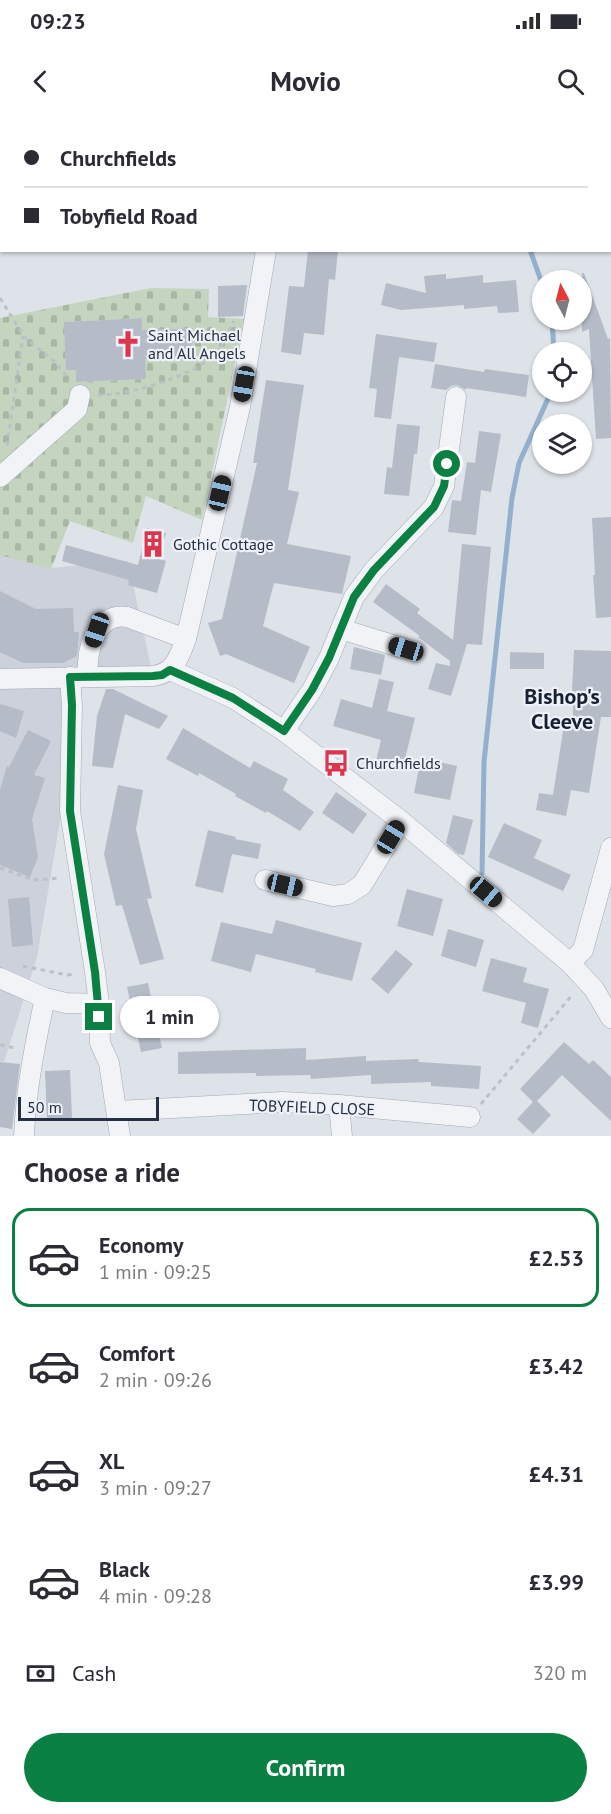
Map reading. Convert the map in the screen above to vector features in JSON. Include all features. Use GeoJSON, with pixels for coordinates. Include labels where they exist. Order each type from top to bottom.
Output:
{"type":"FeatureCollection","features":[{"type":"Feature","properties":{"kind":"street"},"geometry":{"type":"LineString","coordinates":[[0,679],[162,675],[170,670],[179,658],[186,639],[240,407],[266,252]]}},
{"type":"Feature","properties":{"kind":"street"},"geometry":{"type":"LineString","coordinates":[[2,476],[77,409],[86,395]]}},
{"type":"Feature","properties":{"kind":"street"},"geometry":{"type":"LineString","coordinates":[[284,731],[324,669],[354,597],[374,570],[434,507],[444,486],[456,397]]}},
{"type":"Feature","properties":{"kind":"street"},"geometry":{"type":"LineString","coordinates":[[120,1136],[109,1063],[100,1043],[95,972],[70,811],[72,705],[79,676],[97,630],[108,618],[127,616],[186,639]]}},
{"type":"Feature","properties":{"kind":"street"},"geometry":{"type":"LineString","coordinates":[[341,629],[406,649]]}},
{"type":"Feature","properties":{"kind":"street"},"geometry":{"type":"LineString","coordinates":[[170,670],[233,698],[284,731],[401,821],[570,963],[594,989],[611,1018]]}},
{"type":"Feature","properties":{"kind":"street"},"geometry":{"type":"LineString","coordinates":[[265,880],[326,895],[348,894],[362,885],[401,821]]}},
{"type":"Feature","properties":{"kind":"street"},"geometry":{"type":"LineString","coordinates":[[570,963],[583,950],[611,848]]}},
{"type":"Feature","properties":{"kind":"street"},"geometry":{"type":"LineString","coordinates":[[0,978],[45,998],[99,1004]]}},
{"type":"Feature","properties":{"kind":"street"},"geometry":{"type":"LineString","coordinates":[[24,1136],[25,1109],[45,998]]}},
{"type":"Feature","properties":{"kind":"street","name":"TOBYFIELD CLOSE"},"geometry":{"type":"LineString","coordinates":[[117,1111],[282,1102],[470,1117]]}},
{"type":"Feature","properties":{"kind":"street"},"geometry":{"type":"LineString","coordinates":[[339,1105],[342,1136]]}},
{"type":"Feature","properties":{"kind":"path"},"geometry":{"type":"LineString","coordinates":[[0,298],[23,335],[56,362],[86,395],[106,395],[148,388],[200,367],[216,353],[234,320],[255,317]]}},
{"type":"Feature","properties":{"kind":"path"},"geometry":{"type":"LineString","coordinates":[[2,476],[23,335]]}},
{"type":"Feature","properties":{"kind":"path"},"geometry":{"type":"LineString","coordinates":[[0,868],[34,880],[81,876]]}},
{"type":"Feature","properties":{"kind":"path"},"geometry":{"type":"LineString","coordinates":[[22,965],[67,975],[95,972]]}},
{"type":"Feature","properties":{"kind":"path"},"geometry":{"type":"LineString","coordinates":[[470,1117],[585,980]]}},
{"type":"Feature","properties":{"kind":"shaded area"},"geometry":{"type":"Polygon","coordinates":[[[0,555],[51,568],[128,561],[153,676],[70,677],[64,797],[37,957],[4,1062],[0,1061],[0,555]]]}},
{"type":"Feature","properties":{"kind":"green space"},"geometry":{"type":"Polygon","coordinates":[[[151,288],[209,289],[208,317],[244,319],[202,520],[146,496],[133,543],[70,521],[51,569],[0,555],[0,318],[151,288]],[[141,318],[65,322],[66,370],[76,370],[77,382],[145,379],[145,359],[192,357],[191,328],[142,330],[141,318]]]}},
{"type":"Feature","properties":{"kind":"building"},"geometry":{"type":"Polygon","coordinates":[[[308,252],[338,252],[335,280],[329,279],[324,335],[304,333],[301,355],[281,352],[289,286],[304,287],[308,252]]]}},
{"type":"Feature","properties":{"kind":"building"},"geometry":{"type":"Polygon","coordinates":[[[446,274],[446,279],[483,275],[483,283],[516,280],[519,312],[498,313],[497,306],[464,309],[464,305],[401,310],[381,305],[386,283],[426,293],[424,276],[446,274]]]}},
{"type":"Feature","properties":{"kind":"building"},"geometry":{"type":"Polygon","coordinates":[[[247,285],[243,316],[218,317],[218,286],[247,285]]]}},
{"type":"Feature","properties":{"kind":"building"},"geometry":{"type":"Polygon","coordinates":[[[592,295],[608,339],[610,338],[611,438],[596,439],[592,342],[590,342],[592,295]]]}},
{"type":"Feature","properties":{"kind":"building","name":"Saint Michael and All Angels"},"geometry":{"type":"Polygon","coordinates":[[[142,318],[142,330],[191,328],[192,357],[145,359],[146,379],[76,382],[76,370],[66,370],[64,322],[142,318]]]}},
{"type":"Feature","properties":{"kind":"building"},"geometry":{"type":"Polygon","coordinates":[[[376,334],[437,343],[434,362],[399,357],[391,419],[374,417],[377,389],[369,388],[376,334]]]}},
{"type":"Feature","properties":{"kind":"building"},"geometry":{"type":"Polygon","coordinates":[[[435,364],[484,372],[485,369],[529,375],[526,397],[466,388],[466,390],[457,385],[446,390],[431,388],[435,364]]]}},
{"type":"Feature","properties":{"kind":"building"},"geometry":{"type":"Polygon","coordinates":[[[266,380],[304,385],[288,490],[299,492],[287,544],[351,556],[342,594],[274,583],[263,626],[310,647],[294,683],[226,654],[220,656],[208,623],[222,619],[257,463],[253,463],[266,380]]]}},
{"type":"Feature","properties":{"kind":"building"},"geometry":{"type":"Polygon","coordinates":[[[397,424],[420,426],[409,496],[384,494],[387,467],[392,468],[397,424]]]}},
{"type":"Feature","properties":{"kind":"building"},"geometry":{"type":"Polygon","coordinates":[[[479,431],[501,434],[491,492],[481,490],[476,535],[448,532],[452,500],[461,501],[467,462],[475,463],[479,431]]]}},
{"type":"Feature","properties":{"kind":"building"},"geometry":{"type":"Polygon","coordinates":[[[611,517],[611,617],[596,618],[592,518],[611,517]]]}},
{"type":"Feature","properties":{"kind":"building"},"geometry":{"type":"Polygon","coordinates":[[[147,528],[166,533],[159,559],[166,561],[157,593],[128,585],[129,580],[62,561],[66,545],[138,565],[147,528]]]}},
{"type":"Feature","properties":{"kind":"building"},"geometry":{"type":"Polygon","coordinates":[[[462,544],[491,547],[482,645],[467,644],[451,696],[428,689],[436,663],[450,666],[450,661],[373,602],[386,584],[420,609],[417,613],[453,640],[462,544]]]}},
{"type":"Feature","properties":{"kind":"building"},"geometry":{"type":"Polygon","coordinates":[[[0,591],[36,609],[73,608],[74,632],[79,632],[77,656],[63,663],[23,663],[0,652],[0,591]]]}},
{"type":"Feature","properties":{"kind":"building"},"geometry":{"type":"Polygon","coordinates":[[[354,647],[385,655],[381,675],[350,669],[354,647]]]}},
{"type":"Feature","properties":{"kind":"building"},"geometry":{"type":"Polygon","coordinates":[[[574,650],[611,651],[611,717],[601,717],[589,793],[571,790],[566,816],[536,810],[539,793],[553,795],[564,725],[573,726],[574,650]]]}},
{"type":"Feature","properties":{"kind":"building"},"geometry":{"type":"Polygon","coordinates":[[[510,652],[544,653],[544,669],[510,669],[510,652]]]}},
{"type":"Feature","properties":{"kind":"building"},"geometry":{"type":"Polygon","coordinates":[[[379,679],[394,682],[387,711],[415,718],[403,767],[376,761],[381,740],[333,726],[341,699],[372,708],[379,679]]]}},
{"type":"Feature","properties":{"kind":"building"},"geometry":{"type":"Polygon","coordinates":[[[106,689],[113,689],[168,716],[159,729],[125,714],[113,768],[92,766],[97,716],[106,689]]]}},
{"type":"Feature","properties":{"kind":"building"},"geometry":{"type":"Polygon","coordinates":[[[0,704],[24,711],[16,738],[0,731],[0,704]]]}},
{"type":"Feature","properties":{"kind":"building"},"geometry":{"type":"Polygon","coordinates":[[[183,728],[250,768],[254,761],[288,779],[283,790],[314,812],[300,831],[267,811],[266,813],[235,796],[236,794],[199,773],[198,776],[166,759],[183,728]]]}},
{"type":"Feature","properties":{"kind":"building"},"geometry":{"type":"Polygon","coordinates":[[[28,730],[51,741],[34,775],[45,778],[32,819],[38,857],[30,877],[0,865],[0,790],[7,766],[9,767],[28,730]]]}},
{"type":"Feature","properties":{"kind":"building"},"geometry":{"type":"Polygon","coordinates":[[[421,758],[457,766],[450,800],[414,793],[421,758]]]}},
{"type":"Feature","properties":{"kind":"building"},"geometry":{"type":"Polygon","coordinates":[[[118,785],[143,790],[136,829],[152,898],[147,899],[164,959],[140,965],[122,905],[116,906],[104,854],[118,785]]]}},
{"type":"Feature","properties":{"kind":"building"},"geometry":{"type":"Polygon","coordinates":[[[336,792],[367,814],[353,834],[322,813],[336,792]]]}},
{"type":"Feature","properties":{"kind":"building"},"geometry":{"type":"Polygon","coordinates":[[[453,815],[473,820],[464,855],[458,854],[446,843],[453,815]]]}},
{"type":"Feature","properties":{"kind":"building"},"geometry":{"type":"Polygon","coordinates":[[[504,823],[542,840],[534,858],[571,875],[563,891],[488,857],[504,823]]]}},
{"type":"Feature","properties":{"kind":"building"},"geometry":{"type":"Polygon","coordinates":[[[208,830],[236,837],[235,839],[261,844],[258,859],[232,854],[223,893],[195,886],[208,830]]]}},
{"type":"Feature","properties":{"kind":"building"},"geometry":{"type":"Polygon","coordinates":[[[407,889],[443,899],[433,936],[397,926],[407,889]]]}},
{"type":"Feature","properties":{"kind":"building"},"geometry":{"type":"Polygon","coordinates":[[[29,897],[33,945],[12,947],[8,899],[29,897]]]}},
{"type":"Feature","properties":{"kind":"building"},"geometry":{"type":"Polygon","coordinates":[[[276,920],[362,943],[352,981],[315,972],[316,969],[256,954],[251,972],[211,961],[221,922],[272,934],[276,920]]]}},
{"type":"Feature","properties":{"kind":"building"},"geometry":{"type":"Polygon","coordinates":[[[448,929],[484,940],[476,967],[441,956],[448,929]]]}},
{"type":"Feature","properties":{"kind":"building"},"geometry":{"type":"Polygon","coordinates":[[[396,950],[413,964],[388,994],[371,979],[396,950]]]}},
{"type":"Feature","properties":{"kind":"building"},"geometry":{"type":"Polygon","coordinates":[[[491,958],[527,968],[523,982],[549,989],[538,1028],[521,1023],[526,1003],[482,991],[491,958]]]}},
{"type":"Feature","properties":{"kind":"building"},"geometry":{"type":"Polygon","coordinates":[[[148,983],[162,1048],[141,1052],[127,987],[148,983]]]}},
{"type":"Feature","properties":{"kind":"building"},"geometry":{"type":"Polygon","coordinates":[[[564,1042],[589,1064],[593,1060],[611,1077],[611,1121],[562,1075],[537,1101],[551,1115],[533,1134],[517,1119],[533,1102],[520,1089],[564,1042]]]}},
{"type":"Feature","properties":{"kind":"building"},"geometry":{"type":"Polygon","coordinates":[[[306,1048],[306,1060],[366,1056],[366,1061],[418,1059],[419,1062],[481,1066],[479,1089],[431,1086],[431,1082],[371,1084],[371,1075],[311,1079],[310,1075],[178,1074],[178,1052],[306,1048]]]}},
{"type":"Feature","properties":{"kind":"building"},"geometry":{"type":"Polygon","coordinates":[[[0,1062],[20,1064],[12,1129],[0,1127],[0,1062]]]}},
{"type":"Feature","properties":{"kind":"building"},"geometry":{"type":"Polygon","coordinates":[[[70,1070],[72,1118],[47,1119],[45,1071],[70,1070]]]}},
{"type":"Feature","properties":{"kind":"waterway"},"geometry":{"type":"LineString","coordinates":[[531,252],[537,270]]}},
{"type":"Feature","properties":{"kind":"waterway"},"geometry":{"type":"LineString","coordinates":[[553,330],[553,342]]}},
{"type":"Feature","properties":{"kind":"waterway"},"geometry":{"type":"LineString","coordinates":[[482,873],[484,762],[512,498],[519,463],[546,402]]}},
{"type":"Feature","properties":{"kind":"place","name":"Saint Michael and All Angels"},"geometry":{"type":"Point","coordinates":[128,344]}},
{"type":"Feature","properties":{"kind":"place","name":"Gothic Cottage"},"geometry":{"type":"Point","coordinates":[153,544]}},
{"type":"Feature","properties":{"kind":"place","name":"Churchfields"},"geometry":{"type":"Point","coordinates":[336,763]}},
{"type":"Feature","properties":{"kind":"district","name":"Bishop's Cleeve"},"geometry":{"type":"Point","coordinates":[562,708]}},
{"type":"Feature","properties":{"kind":"route"},"geometry":{"type":"LineString","coordinates":[[99,1017],[95,972],[70,811],[72,705],[70,677],[153,676],[162,675],[170,670],[233,698],[284,731],[312,690],[329,658],[354,597],[374,570],[434,507],[444,486],[447,464]]}}]}
